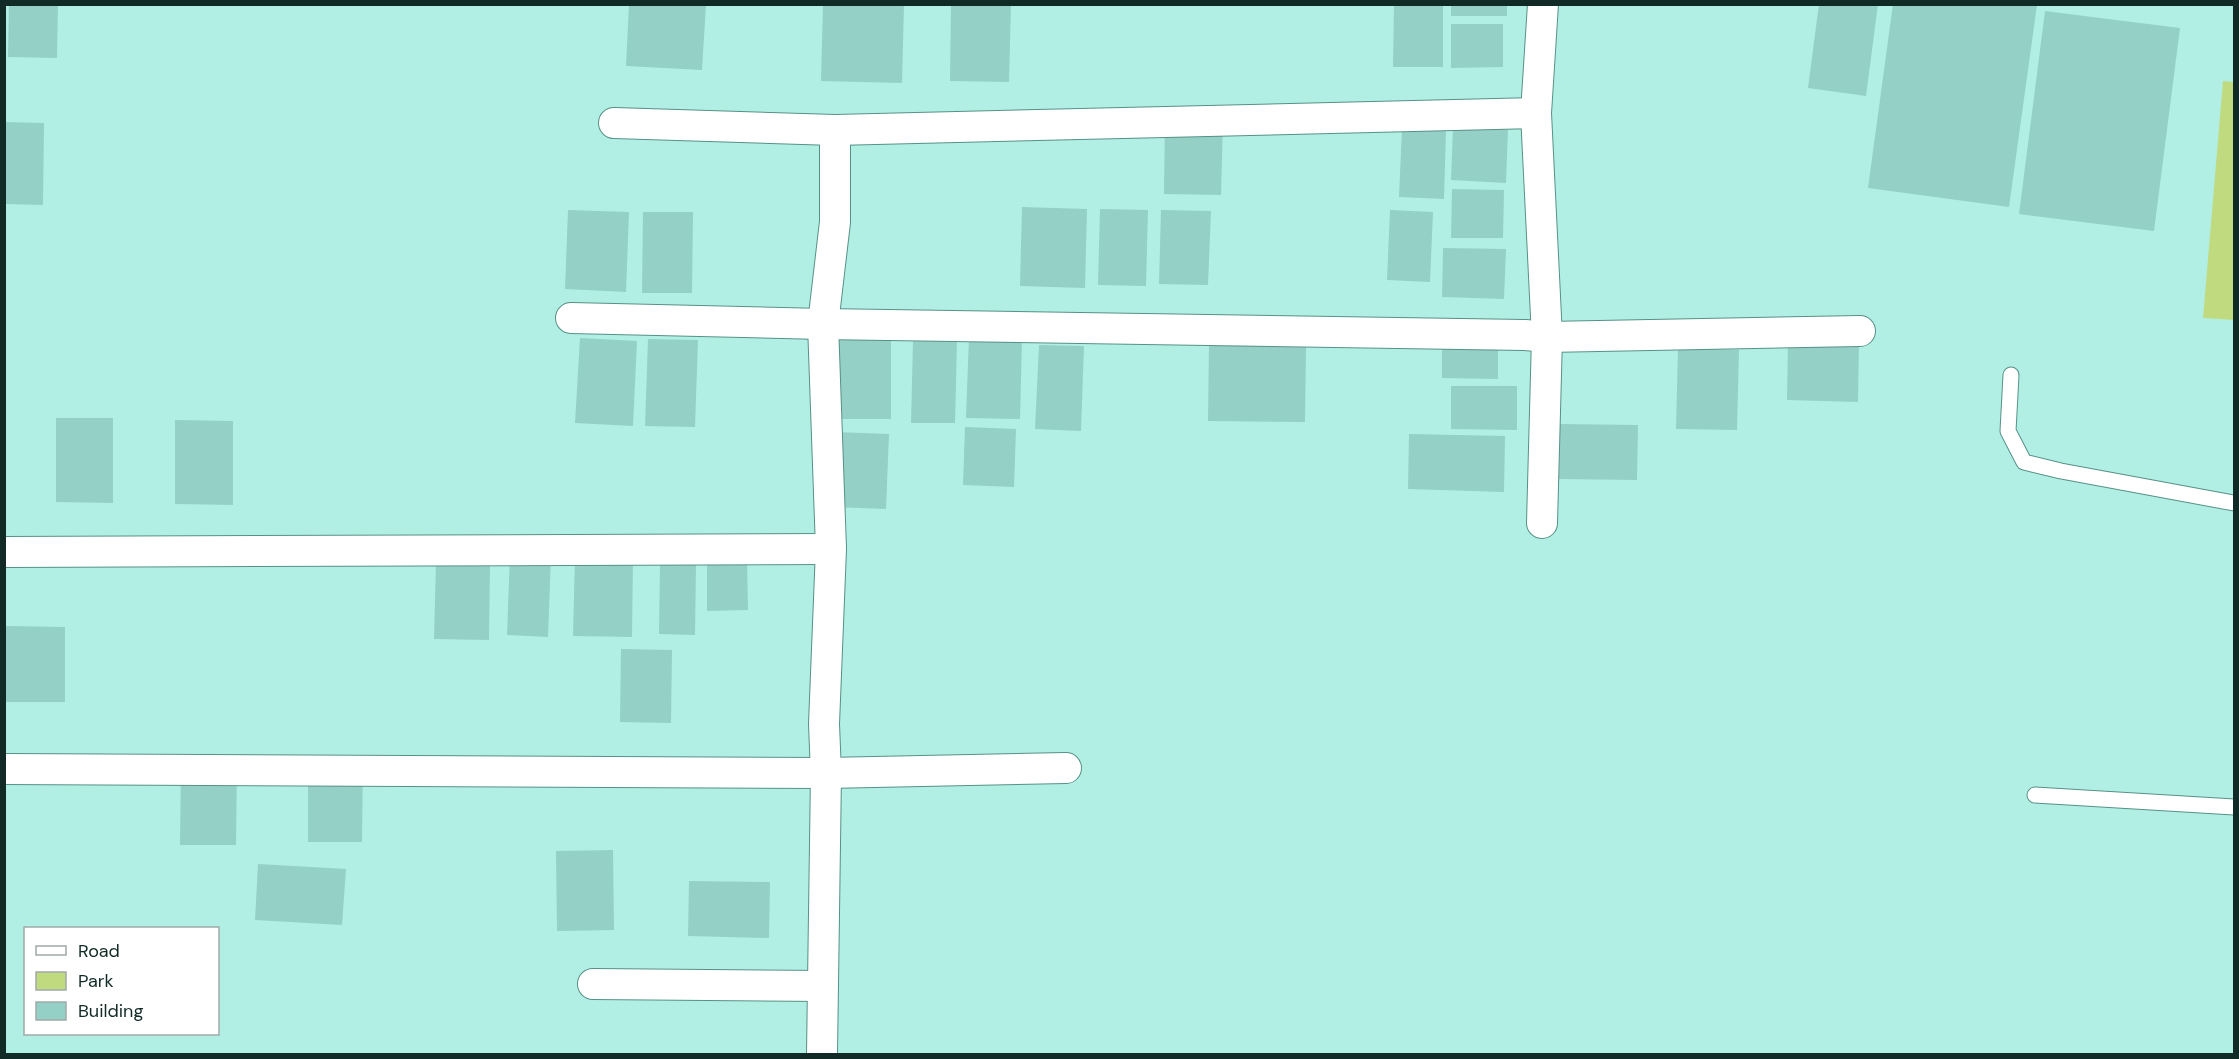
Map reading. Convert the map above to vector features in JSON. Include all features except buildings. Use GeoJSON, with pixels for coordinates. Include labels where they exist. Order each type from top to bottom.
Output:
{"type":"FeatureCollection","features":[{"type":"Feature","properties":{"kind":"street"},"geometry":{"type":"LineString","coordinates":[[1542,523],[1547,337],[1536,113],[1543,4]]}},
{"type":"Feature","properties":{"kind":"street"},"geometry":{"type":"LineString","coordinates":[[614,123],[835,130],[1536,113]]}},
{"type":"Feature","properties":{"kind":"street"},"geometry":{"type":"LineString","coordinates":[[822,1054],[826,773],[824,724],[831,549],[823,324],[835,222],[835,130]]}},
{"type":"Feature","properties":{"kind":"street"},"geometry":{"type":"LineString","coordinates":[[572,318],[1525,334],[1547,337],[1860,331]]}},
{"type":"Feature","properties":{"kind":"street"},"geometry":{"type":"LineString","coordinates":[[4,552],[831,549]]}},
{"type":"Feature","properties":{"kind":"street"},"geometry":{"type":"LineString","coordinates":[[4,769],[826,773],[1066,768]]}},
{"type":"Feature","properties":{"kind":"street"},"geometry":{"type":"LineString","coordinates":[[592,984],[823,986]]}},
{"type":"Feature","properties":{"kind":"lane"},"geometry":{"type":"LineString","coordinates":[[2011,375],[2008,431],[2024,462],[2061,471],[2235,502]]}},
{"type":"Feature","properties":{"kind":"lane"},"geometry":{"type":"LineString","coordinates":[[2035,795],[2235,807]]}},
{"type":"Feature","properties":{"kind":"green space"},"geometry":{"type":"Polygon","coordinates":[[[2223,81],[2234,82],[2234,320],[2203,318],[2223,81]]]}}]}
